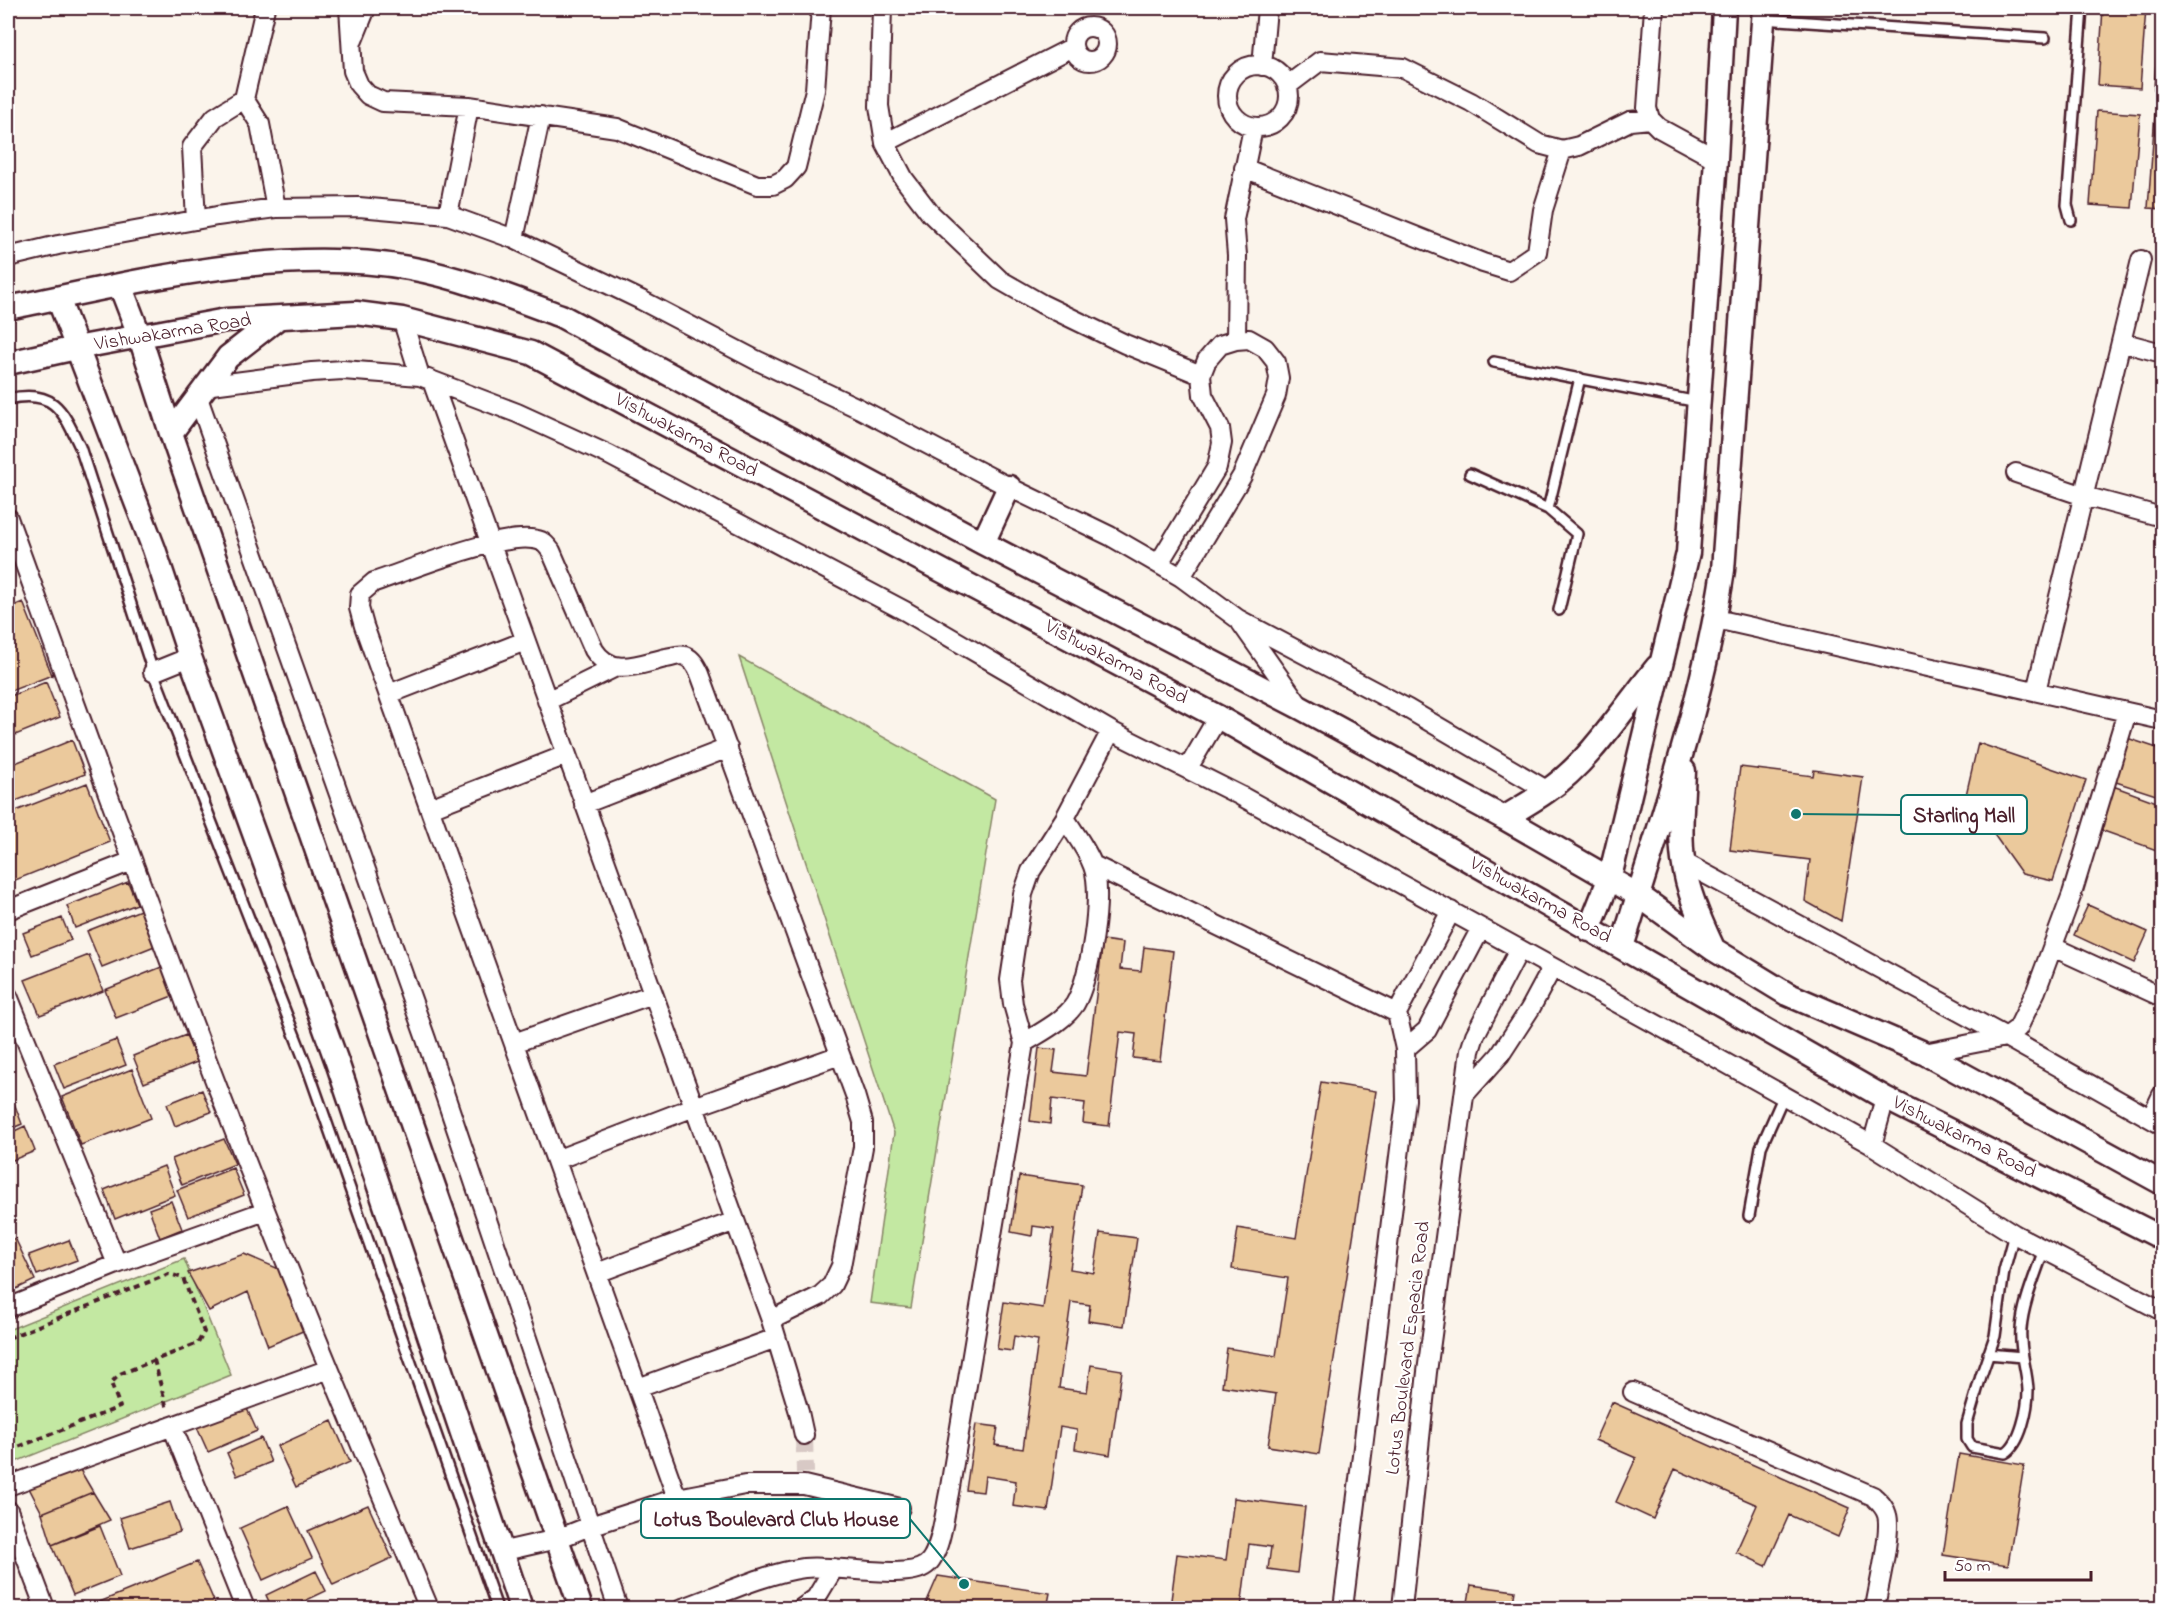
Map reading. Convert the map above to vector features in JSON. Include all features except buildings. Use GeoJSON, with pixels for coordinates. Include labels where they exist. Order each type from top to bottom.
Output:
{"type":"FeatureCollection","features":[{"type":"Feature","properties":{"kind":"street"},"geometry":{"type":"LineString","coordinates":[[265,8],[244,99],[260,124],[276,208]]}},
{"type":"Feature","properties":{"kind":"street"},"geometry":{"type":"LineString","coordinates":[[349,8],[353,71],[359,85],[368,96],[383,102],[469,106],[617,128],[758,185],[773,185],[785,179],[796,167],[815,90],[821,8]]}},
{"type":"Feature","properties":{"kind":"street"},"geometry":{"type":"LineString","coordinates":[[351,44],[366,8]]}},
{"type":"Feature","properties":{"kind":"street"},"geometry":{"type":"LineString","coordinates":[[882,8],[879,106],[885,143],[904,179],[930,213],[1000,280],[1042,304],[1125,344],[1201,375]]}},
{"type":"Feature","properties":{"kind":"street"},"geometry":{"type":"LineString","coordinates":[[1262,66],[1267,8]]}},
{"type":"Feature","properties":{"kind":"street"},"geometry":{"type":"LineString","coordinates":[[1654,8],[1647,108],[1650,119],[1659,128],[1716,159]]}},
{"type":"Feature","properties":{"kind":"street"},"geometry":{"type":"LineString","coordinates":[[1589,930],[1610,877],[1688,553],[1716,159],[1724,8]]}},
{"type":"Feature","properties":{"kind":"street"},"geometry":{"type":"LineString","coordinates":[[1622,947],[1686,733],[1716,619],[1723,570],[1763,13]]}},
{"type":"Feature","properties":{"kind":"street"},"geometry":{"type":"LineString","coordinates":[[885,143],[1073,47]]}},
{"type":"Feature","properties":{"kind":"street"},"geometry":{"type":"LineString","coordinates":[[1287,86],[1320,61],[1403,68],[1472,102],[1539,144],[1562,150],[1579,147],[1630,121],[1650,119]]}},
{"type":"Feature","properties":{"kind":"street"},"geometry":{"type":"LineString","coordinates":[[1262,66],[1274,69],[1282,76],[1289,96],[1282,116],[1275,123],[1253,128],[1236,118],[1231,110],[1227,91],[1237,73],[1245,68],[1262,66]]}},
{"type":"Feature","properties":{"kind":"street"},"geometry":{"type":"LineString","coordinates":[[196,220],[192,147],[214,117],[244,99]]}},
{"type":"Feature","properties":{"kind":"street"},"geometry":{"type":"LineString","coordinates":[[448,215],[469,106]]}},
{"type":"Feature","properties":{"kind":"street"},"geometry":{"type":"LineString","coordinates":[[514,239],[541,116]]}},
{"type":"Feature","properties":{"kind":"street"},"geometry":{"type":"LineString","coordinates":[[1236,340],[1237,255],[1234,219],[1253,128]]}},
{"type":"Feature","properties":{"kind":"street"},"geometry":{"type":"LineString","coordinates":[[1244,168],[1483,264],[1509,271],[1537,252],[1543,210],[1562,150]]}},
{"type":"Feature","properties":{"kind":"street"},"geometry":{"type":"LineString","coordinates":[[8,257],[58,245],[276,208],[359,207],[448,215],[514,239],[860,409],[1009,488],[1110,536],[1181,577],[1238,619],[1408,709],[1548,791]]}},
{"type":"Feature","properties":{"kind":"street"},"geometry":{"type":"LineString","coordinates":[[8,308],[219,267],[334,260],[410,268],[495,291],[561,315],[983,543],[1301,708],[1610,877],[1713,949],[1786,994],[1924,1053],[2163,1183]]}},
{"type":"Feature","properties":{"kind":"street"},"geometry":{"type":"LineString","coordinates":[[2036,691],[2141,260]]}},
{"type":"Feature","properties":{"kind":"street"},"geometry":{"type":"LineString","coordinates":[[120,285],[581,1608]]}},
{"type":"Feature","properties":{"kind":"street"},"geometry":{"type":"LineString","coordinates":[[58,298],[154,549],[190,657],[337,1062],[500,1552],[521,1608]]}},
{"type":"Feature","properties":{"kind":"street","name":"Vishwakarma Road"},"geometry":{"type":"LineString","coordinates":[[8,363],[226,320],[356,313],[402,319],[531,353],[1218,717],[1885,1098],[2163,1238]]}},
{"type":"Feature","properties":{"kind":"street"},"geometry":{"type":"LineString","coordinates":[[171,433],[201,390],[228,357],[278,318]]}},
{"type":"Feature","properties":{"kind":"street"},"geometry":{"type":"LineString","coordinates":[[402,319],[490,543],[771,1320],[804,1435]]}},
{"type":"Feature","properties":{"kind":"street"},"geometry":{"type":"LineString","coordinates":[[1159,563],[1217,467],[1220,455],[1222,443],[1220,428],[1203,395],[1201,375],[1207,360],[1220,345],[1249,339],[1265,348],[1276,362],[1279,378],[1276,396],[1242,476],[1181,577]]}},
{"type":"Feature","properties":{"kind":"street"},"geometry":{"type":"LineString","coordinates":[[2121,342],[2163,353]]}},
{"type":"Feature","properties":{"kind":"street"},"geometry":{"type":"LineString","coordinates":[[201,390],[343,370],[426,378],[517,413],[609,455],[905,611],[1111,731],[1188,768],[1451,911],[1872,1145],[2014,1234],[2163,1311]]}},
{"type":"Feature","properties":{"kind":"street"},"geometry":{"type":"LineString","coordinates":[[201,390],[426,1039],[618,1608]]}},
{"type":"Feature","properties":{"kind":"street"},"geometry":{"type":"LineString","coordinates":[[2016,473],[2084,496],[2163,517]]}},
{"type":"Feature","properties":{"kind":"street"},"geometry":{"type":"LineString","coordinates":[[983,543],[1009,488]]}},
{"type":"Feature","properties":{"kind":"street"},"geometry":{"type":"LineString","coordinates":[[8,518],[132,861],[265,1211],[429,1608]]}},
{"type":"Feature","properties":{"kind":"street"},"geometry":{"type":"LineString","coordinates":[[678,1498],[364,626],[359,608],[360,594],[374,582],[490,543],[530,539],[543,542],[551,551],[600,660],[609,666],[627,667],[675,656],[685,656],[693,662],[700,674],[855,1095],[863,1130],[863,1147],[841,1266],[832,1286],[820,1296],[771,1320]]}},
{"type":"Feature","properties":{"kind":"street"},"geometry":{"type":"LineString","coordinates":[[1238,619],[1301,708]]}},
{"type":"Feature","properties":{"kind":"street"},"geometry":{"type":"LineString","coordinates":[[1716,619],[2163,720]]}},
{"type":"Feature","properties":{"kind":"street"},"geometry":{"type":"LineString","coordinates":[[389,694],[525,641]]}},
{"type":"Feature","properties":{"kind":"street"},"geometry":{"type":"LineString","coordinates":[[153,672],[190,657]]}},
{"type":"Feature","properties":{"kind":"street"},"geometry":{"type":"LineString","coordinates":[[1503,818],[1548,791],[1590,751],[1662,661]]}},
{"type":"Feature","properties":{"kind":"street"},"geometry":{"type":"LineString","coordinates":[[547,701],[616,667]]}},
{"type":"Feature","properties":{"kind":"street"},"geometry":{"type":"LineString","coordinates":[[1924,1053],[2012,1032],[2028,1011],[2072,894],[2127,712]]}},
{"type":"Feature","properties":{"kind":"street"},"geometry":{"type":"LineString","coordinates":[[1188,768],[1218,717]]}},
{"type":"Feature","properties":{"kind":"street"},"geometry":{"type":"LineString","coordinates":[[683,1608],[775,1575],[804,1568],[902,1572],[917,1570],[928,1564],[936,1551],[951,1481],[1024,1043],[1013,1004],[1010,980],[1023,894],[1031,871],[1065,818],[1111,731]]}},
{"type":"Feature","properties":{"kind":"street"},"geometry":{"type":"LineString","coordinates":[[1686,733],[1681,834],[1683,862],[1694,906],[1713,949]]}},
{"type":"Feature","properties":{"kind":"street"},"geometry":{"type":"LineString","coordinates":[[584,804],[728,748]]}},
{"type":"Feature","properties":{"kind":"street"},"geometry":{"type":"LineString","coordinates":[[430,808],[566,755]]}},
{"type":"Feature","properties":{"kind":"street"},"geometry":{"type":"LineString","coordinates":[[1024,1043],[1060,1020],[1074,1006],[1083,987],[1095,923],[1097,884],[1094,866],[1065,818]]}},
{"type":"Feature","properties":{"kind":"street"},"geometry":{"type":"LineString","coordinates":[[8,910],[132,861]]}},
{"type":"Feature","properties":{"kind":"street"},"geometry":{"type":"LineString","coordinates":[[1683,862],[2012,1032],[2158,1112]]}},
{"type":"Feature","properties":{"kind":"street"},"geometry":{"type":"LineString","coordinates":[[1094,866],[1396,1013]]}},
{"type":"Feature","properties":{"kind":"street"},"geometry":{"type":"LineString","coordinates":[[1344,1608],[1406,1100],[1405,1049],[1396,1013],[1451,911]]}},
{"type":"Feature","properties":{"kind":"street"},"geometry":{"type":"LineString","coordinates":[[1405,1049],[1427,1030],[1481,928]]}},
{"type":"Feature","properties":{"kind":"street"},"geometry":{"type":"LineString","coordinates":[[2053,947],[2163,997]]}},
{"type":"Feature","properties":{"kind":"street","name":"Lotus Boulevard Espacia Road"},"geometry":{"type":"LineString","coordinates":[[1402,1608],[1427,1372],[1470,1052],[1476,1035],[1520,950]]}},
{"type":"Feature","properties":{"kind":"street"},"geometry":{"type":"LineString","coordinates":[[1465,1094],[1500,1055],[1530,1009],[1552,968]]}},
{"type":"Feature","properties":{"kind":"street"},"geometry":{"type":"LineString","coordinates":[[514,1043],[653,994]]}},
{"type":"Feature","properties":{"kind":"street"},"geometry":{"type":"LineString","coordinates":[[8,996],[117,1264]]}},
{"type":"Feature","properties":{"kind":"street"},"geometry":{"type":"LineString","coordinates":[[556,1160],[694,1107],[840,1055]]}},
{"type":"Feature","properties":{"kind":"street"},"geometry":{"type":"LineString","coordinates":[[1872,1145],[1885,1098]]}},
{"type":"Feature","properties":{"kind":"street"},"geometry":{"type":"LineString","coordinates":[[8,1308],[117,1264],[265,1211]]}},
{"type":"Feature","properties":{"kind":"street"},"geometry":{"type":"LineString","coordinates":[[597,1273],[735,1221]]}},
{"type":"Feature","properties":{"kind":"street"},"geometry":{"type":"LineString","coordinates":[[638,1388],[776,1338]]}},
{"type":"Feature","properties":{"kind":"street"},"geometry":{"type":"LineString","coordinates":[[8,1486],[329,1369]]}},
{"type":"Feature","properties":{"kind":"street"},"geometry":{"type":"LineString","coordinates":[[1633,1392],[1873,1496],[1882,1505],[1887,1515],[1888,1529],[1875,1608]]}},
{"type":"Feature","properties":{"kind":"street"},"geometry":{"type":"LineString","coordinates":[[172,1426],[245,1608]]}},
{"type":"Feature","properties":{"kind":"street"},"geometry":{"type":"LineString","coordinates":[[500,1552],[557,1539],[678,1498],[745,1485],[805,1479],[900,1508]]}},
{"type":"Feature","properties":{"kind":"street"},"geometry":{"type":"LineString","coordinates":[[8,1510],[45,1608]]}},
{"type":"Feature","properties":{"kind":"street"},"geometry":{"type":"LineString","coordinates":[[802,1608],[816,1598],[834,1568]]}},
{"type":"Feature","properties":{"kind":"lane"},"geometry":{"type":"LineString","coordinates":[[2071,220],[2067,205],[2082,8]]}},
{"type":"Feature","properties":{"kind":"lane"},"geometry":{"type":"LineString","coordinates":[[1763,13],[2045,38]]}},
{"type":"Feature","properties":{"kind":"lane"},"geometry":{"type":"LineString","coordinates":[[1494,362],[1699,402]]}},
{"type":"Feature","properties":{"kind":"lane"},"geometry":{"type":"LineString","coordinates":[[1548,509],[1580,378]]}},
{"type":"Feature","properties":{"kind":"lane"},"geometry":{"type":"LineString","coordinates":[[8,399],[39,396],[57,406],[80,447],[153,672],[309,1072],[497,1608]]}},
{"type":"Feature","properties":{"kind":"lane"},"geometry":{"type":"LineString","coordinates":[[1470,474],[1548,509],[1576,534],[1559,610]]}},
{"type":"Feature","properties":{"kind":"lane"},"geometry":{"type":"LineString","coordinates":[[1749,1216],[1761,1147],[1784,1095]]}},
{"type":"Feature","properties":{"kind":"lane"},"geometry":{"type":"LineString","coordinates":[[2014,1234],[2004,1271],[1996,1330],[1967,1424],[1967,1439],[1972,1447],[2005,1453],[2010,1450],[2020,1433],[2028,1392],[2021,1330],[2044,1249]]}},
{"type":"Feature","properties":{"kind":"lane"},"geometry":{"type":"LineString","coordinates":[[1988,1354],[2023,1357]]}},
{"type":"Feature","properties":{"kind":"path"},"geometry":{"type":"LineString","coordinates":[[8,1338],[169,1274],[183,1278],[204,1332],[198,1343],[120,1374],[111,1383],[120,1407],[8,1451]]}},
{"type":"Feature","properties":{"kind":"path"},"geometry":{"type":"LineString","coordinates":[[154,1360],[172,1426]]}},
{"type":"Feature","properties":{"kind":"green space"},"geometry":{"type":"Polygon","coordinates":[[[739,657],[995,799],[911,1308],[870,1303],[894,1133],[739,657]]]}},
{"type":"Feature","properties":{"kind":"green space"},"geometry":{"type":"Polygon","coordinates":[[[184,1259],[231,1375],[8,1465],[8,1330],[184,1259]]]}},
{"type":"Feature","properties":{"kind":"tunnel"},"geometry":{"type":"LineString","coordinates":[[804,1435],[805,1473]]}},
{"type":"Feature","properties":{"kind":"place","name":"Starling Mall"},"geometry":{"type":"Point","coordinates":[1796,814]}},
{"type":"Feature","properties":{"kind":"place","name":"Lotus Boulevard Club House"},"geometry":{"type":"Point","coordinates":[964,1584]}}]}
